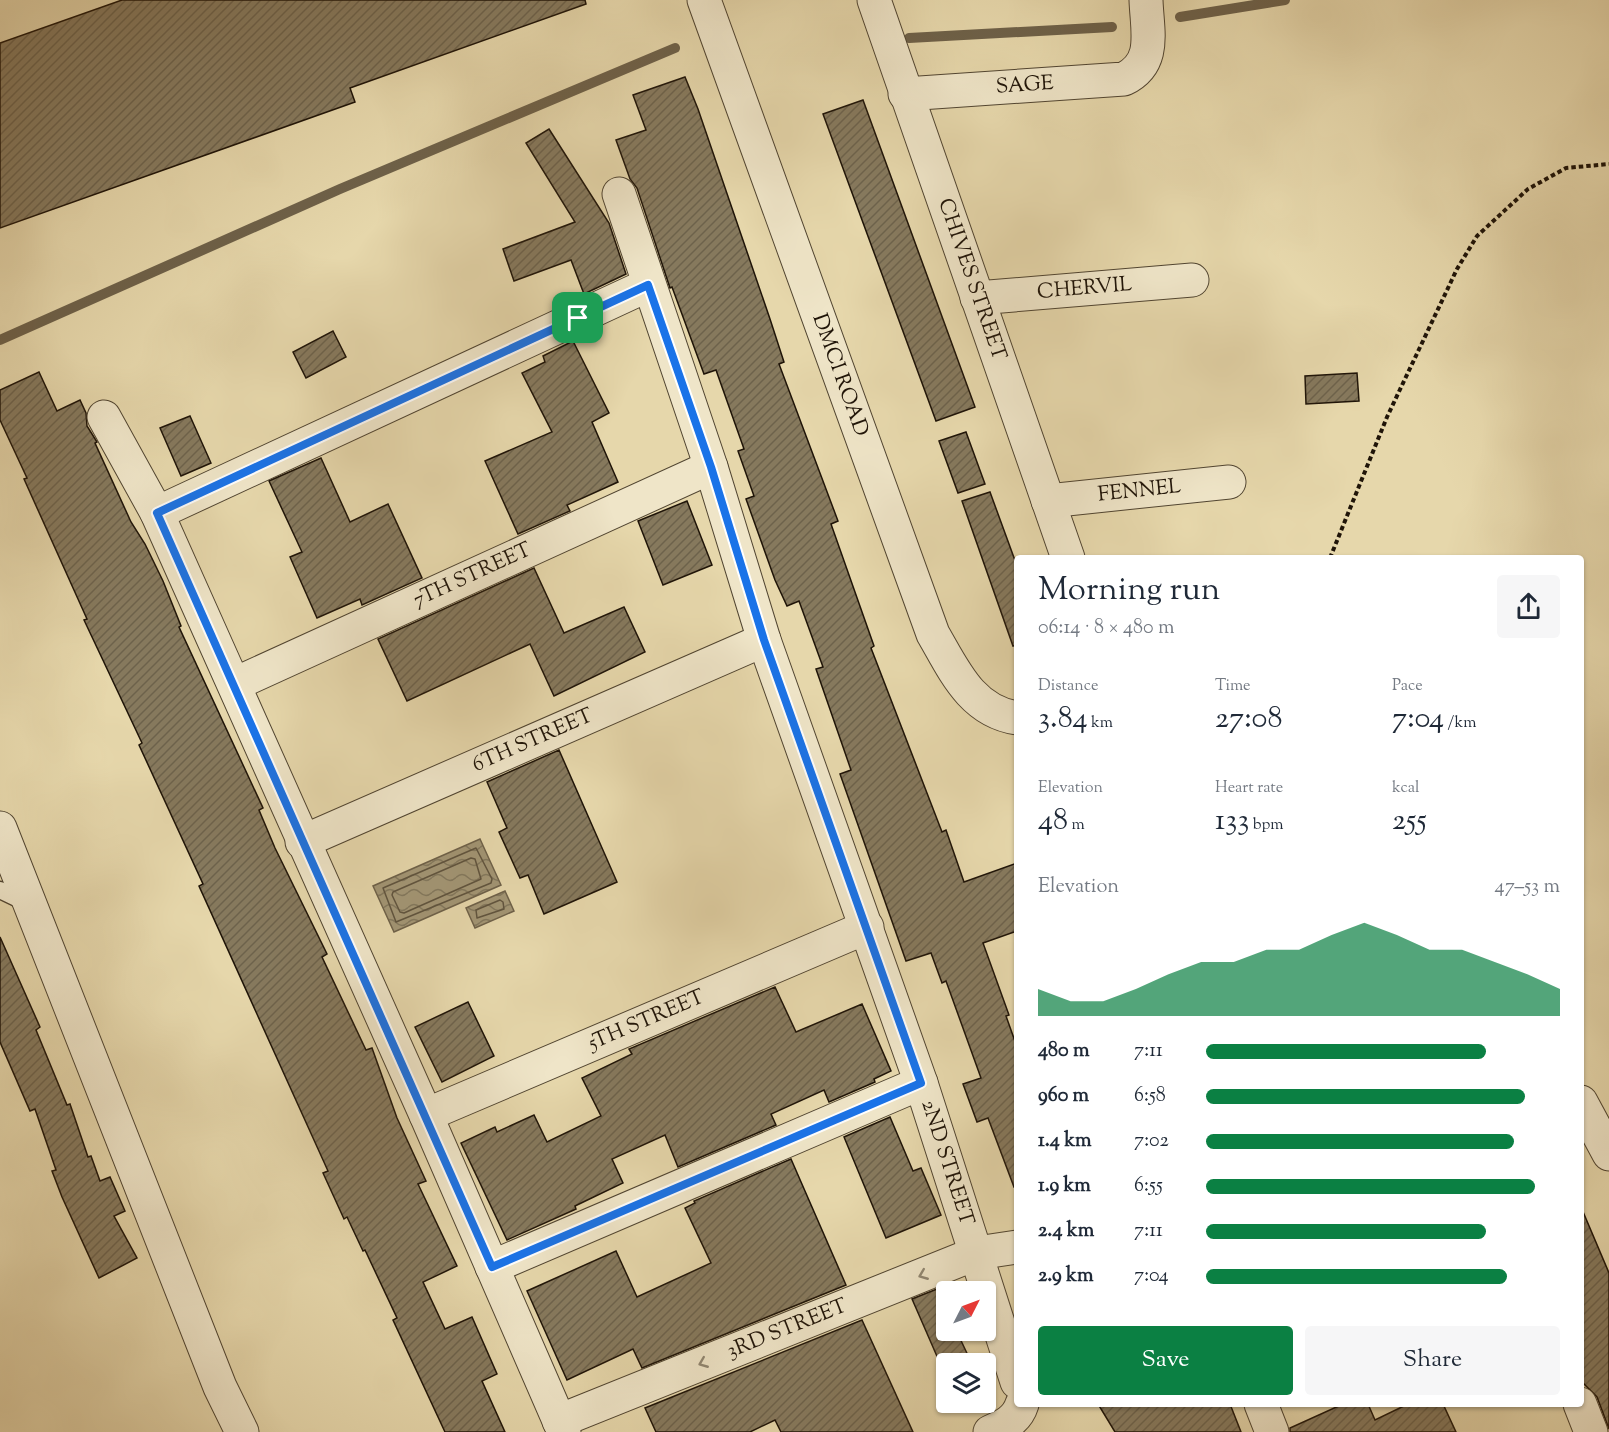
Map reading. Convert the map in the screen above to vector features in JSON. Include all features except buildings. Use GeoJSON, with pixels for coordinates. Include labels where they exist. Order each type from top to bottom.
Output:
{"type":"FeatureCollection","features":[{"type":"Feature","properties":{"kind":"street","name":"DMCI ROAD"},"geometry":{"type":"LineString","coordinates":[[704,0],[933,634],[965,691],[1004,716],[1014,718]]}},
{"type":"Feature","properties":{"kind":"street","name":"CHIVES STREET"},"geometry":{"type":"LineString","coordinates":[[874,0],[1067,555]]}},
{"type":"Feature","properties":{"kind":"street","name":"SAGE"},"geometry":{"type":"LineString","coordinates":[[905,94],[1124,79],[1141,68],[1148,51],[1146,0]]}},
{"type":"Feature","properties":{"kind":"street","name":"2ND STREET"},"geometry":{"type":"LineString","coordinates":[[619,194],[711,467],[764,640],[921,1083],[1014,1372]]}},
{"type":"Feature","properties":{"kind":"street","name":"CHERVIL"},"geometry":{"type":"LineString","coordinates":[[976,298],[1191,279]]}},
{"type":"Feature","properties":{"kind":"street"},"geometry":{"type":"LineString","coordinates":[[157,513],[648,285]]}},
{"type":"Feature","properties":{"kind":"street"},"geometry":{"type":"LineString","coordinates":[[104,417],[157,513],[235,684],[302,842],[426,1115],[562,1426]]}},
{"type":"Feature","properties":{"kind":"street","name":"7TH STREET"},"geometry":{"type":"LineString","coordinates":[[235,684],[711,467]]}},
{"type":"Feature","properties":{"kind":"street","name":"FENNEL"},"geometry":{"type":"LineString","coordinates":[[1048,501],[1229,482]]}},
{"type":"Feature","properties":{"kind":"street","name":"6TH STREET"},"geometry":{"type":"LineString","coordinates":[[302,842],[764,640]]}},
{"type":"Feature","properties":{"kind":"street"},"geometry":{"type":"LineString","coordinates":[[1,833],[220,1387],[242,1432]]}},
{"type":"Feature","properties":{"kind":"street","name":"5TH STREET"},"geometry":{"type":"LineString","coordinates":[[426,1115],[867,927]]}},
{"type":"Feature","properties":{"kind":"street"},"geometry":{"type":"LineString","coordinates":[[492,1267],[921,1083]]}},
{"type":"Feature","properties":{"kind":"street"},"geometry":{"type":"LineString","coordinates":[[1584,1107],[1608,1147]]}},
{"type":"Feature","properties":{"kind":"street","name":"3RD STREET"},"geometry":{"type":"LineString","coordinates":[[562,1426],[977,1253],[1014,1247]]}},
{"type":"Feature","properties":{"kind":"street"},"geometry":{"type":"LineString","coordinates":[[990,1432],[1012,1420],[1021,1407]]}},
{"type":"Feature","properties":{"kind":"street"},"geometry":{"type":"LineString","coordinates":[[1262,1407],[1272,1432]]}},
{"type":"Feature","properties":{"kind":"street"},"geometry":{"type":"LineString","coordinates":[[1581,1407],[1591,1432]]}},
{"type":"Feature","properties":{"kind":"lane"},"geometry":{"type":"LineString","coordinates":[[0,890],[30,905]]}},
{"type":"Feature","properties":{"kind":"path"},"geometry":{"type":"LineString","coordinates":[[1331,555],[1387,417],[1457,269],[1477,236],[1528,189],[1566,168],[1609,164]]}},
{"type":"Feature","properties":{"kind":"water"},"geometry":{"type":"Polygon","coordinates":[[[480,839],[501,885],[394,932],[373,886],[480,839]]]}},
{"type":"Feature","properties":{"kind":"water"},"geometry":{"type":"Polygon","coordinates":[[[505,891],[514,911],[475,928],[466,908],[505,891]]]}},
{"type":"Feature","properties":{"kind":"waterway"},"geometry":{"type":"LineString","coordinates":[[1180,17],[1285,0]]}},
{"type":"Feature","properties":{"kind":"waterway"},"geometry":{"type":"LineString","coordinates":[[909,38],[1112,27]]}},
{"type":"Feature","properties":{"kind":"waterway"},"geometry":{"type":"LineString","coordinates":[[0,340],[340,189],[675,48]]}},
{"type":"Feature","properties":{"kind":"route"},"geometry":{"type":"LineString","coordinates":[[648,285],[711,467],[764,640],[921,1083],[492,1267],[302,842],[235,684],[157,513],[578,318],[648,285]]}}]}
